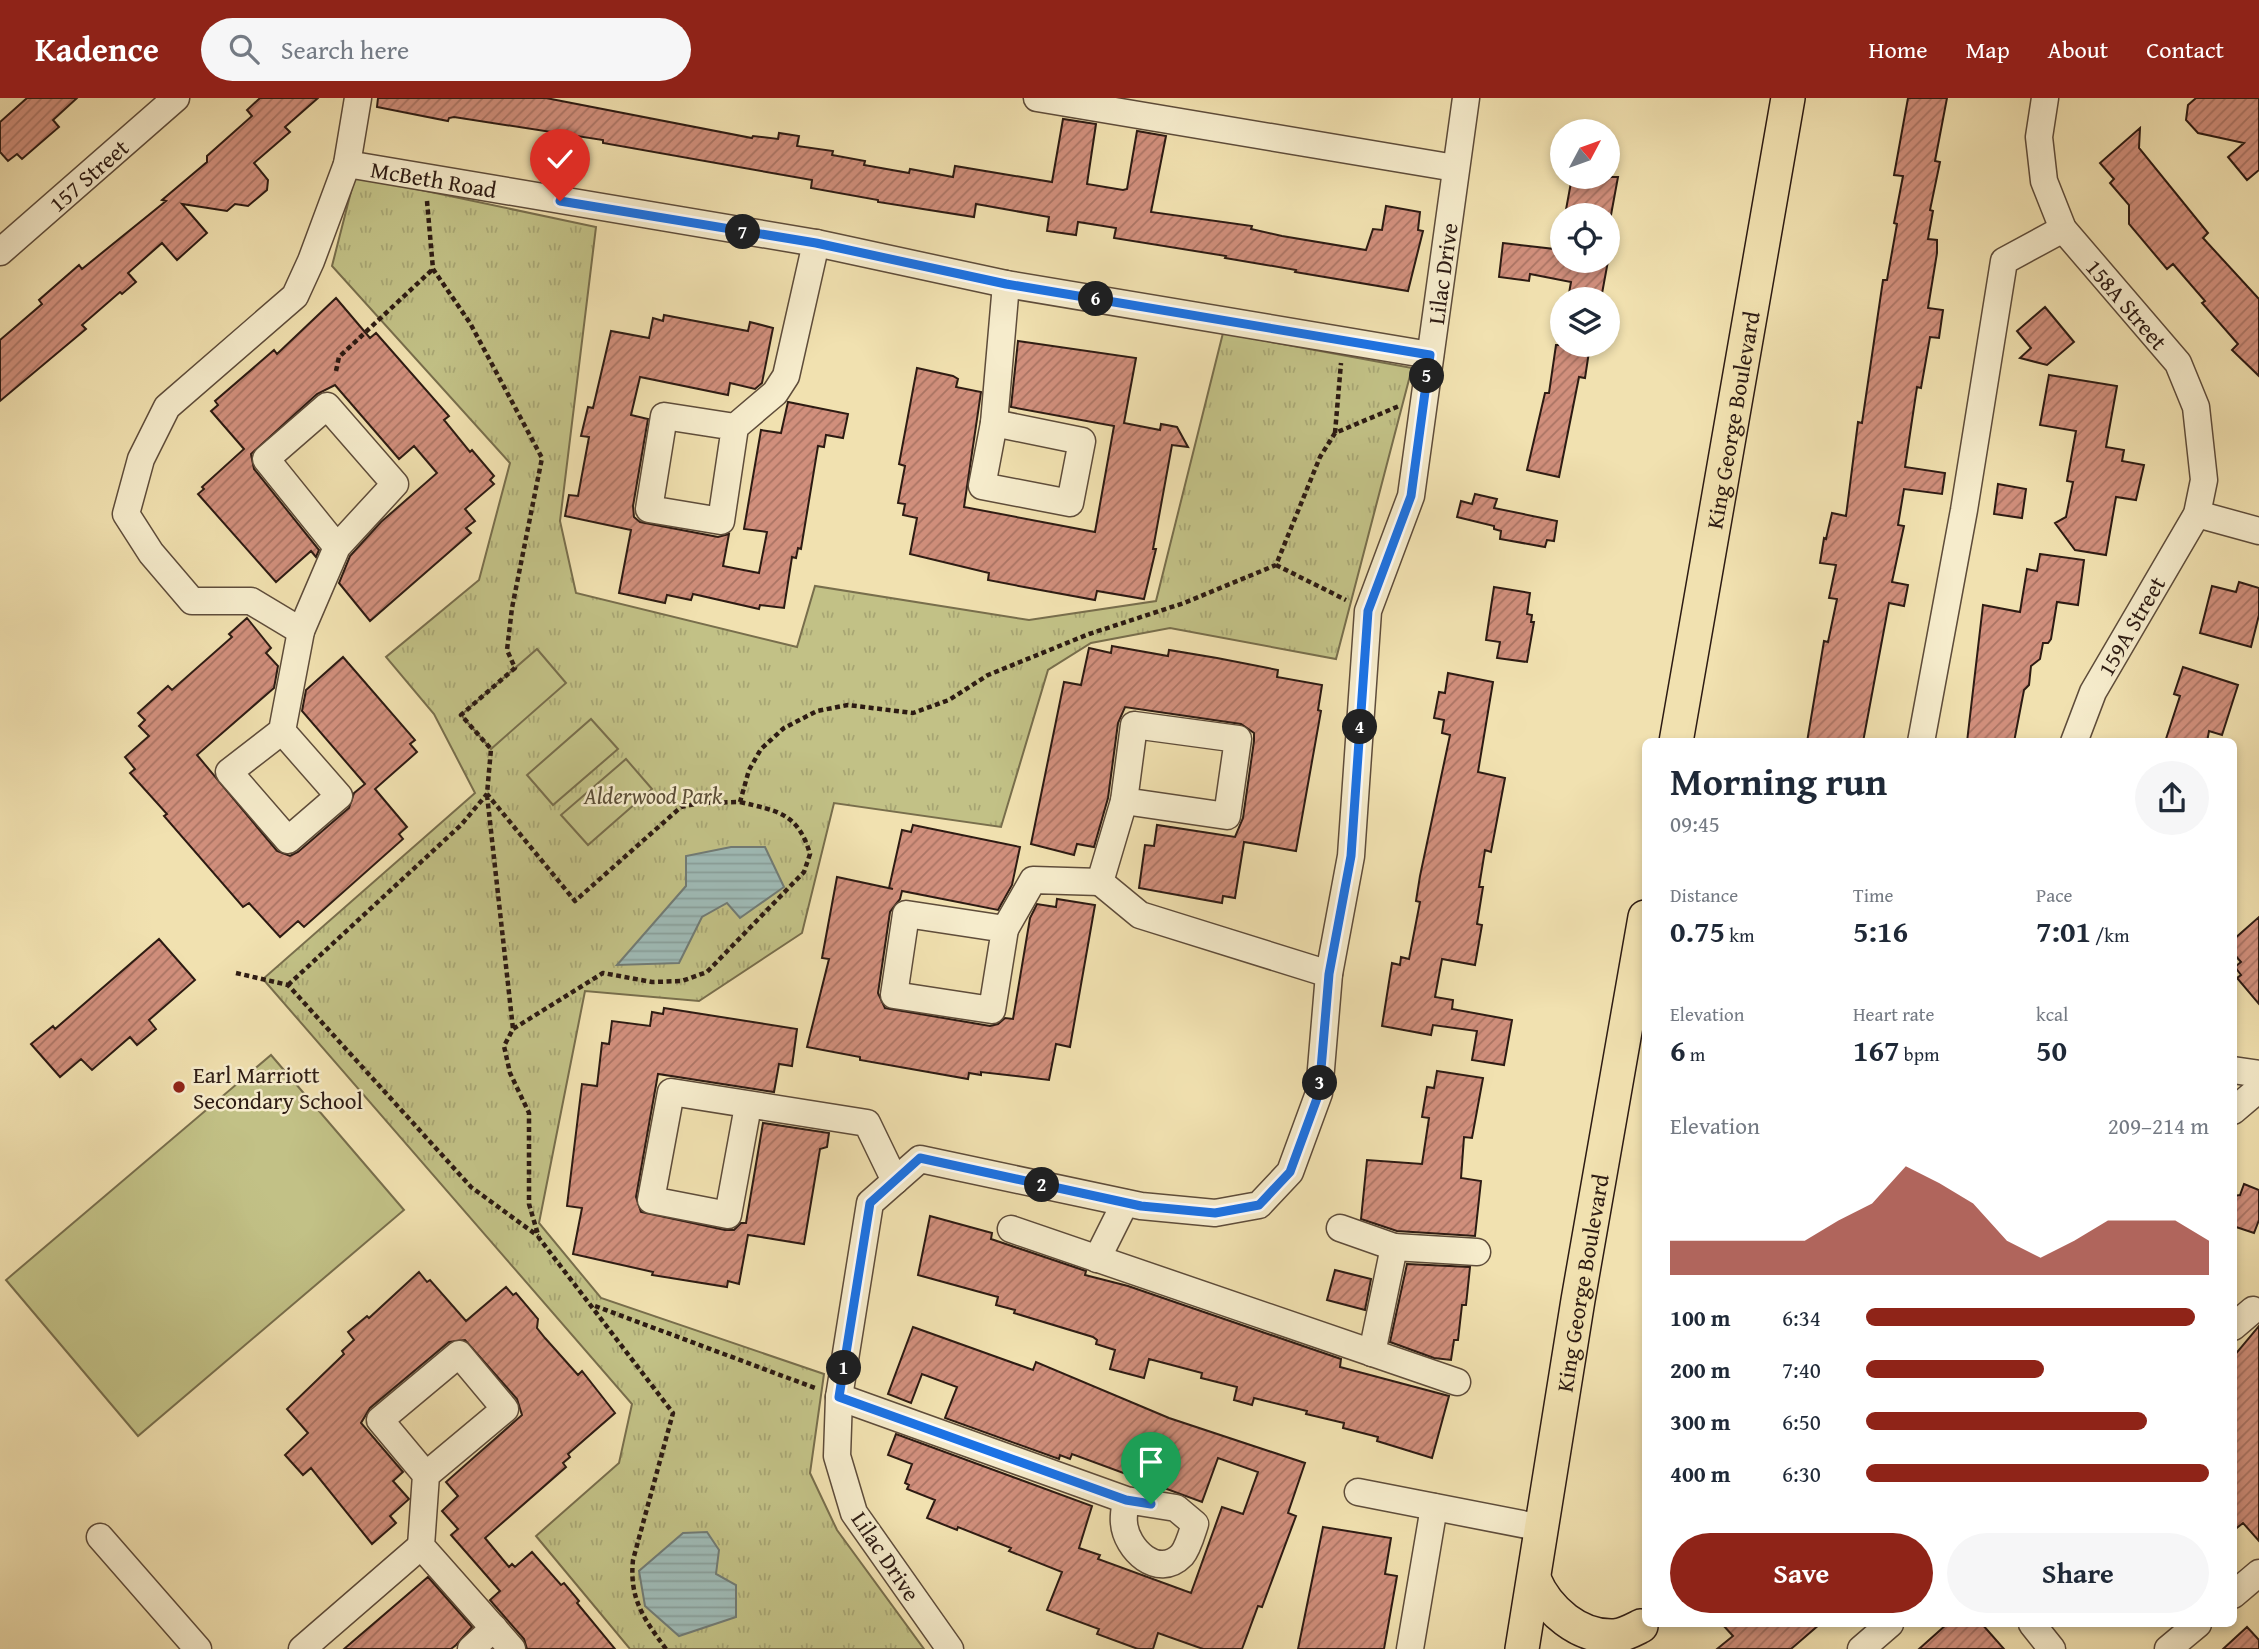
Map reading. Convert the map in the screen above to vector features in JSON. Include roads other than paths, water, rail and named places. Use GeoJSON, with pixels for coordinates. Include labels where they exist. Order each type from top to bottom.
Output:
{"type":"FeatureCollection","features":[{"type":"Feature","properties":{"kind":"main road","name":"King George Boulevard"},"geometry":{"type":"LineString","coordinates":[[1677,738],[1788,98]]}},
{"type":"Feature","properties":{"kind":"main road","name":"King George Boulevard"},"geometry":{"type":"LineString","coordinates":[[1522,1649],[1642,935]]}},
{"type":"Feature","properties":{"kind":"main road"},"geometry":{"type":"LineString","coordinates":[[1534,1579],[1542,1597],[1556,1614],[1597,1635],[1618,1636],[1642,1625]]}},
{"type":"Feature","properties":{"kind":"street","name":"157 Street"},"geometry":{"type":"LineString","coordinates":[[0,252],[176,98]]}},
{"type":"Feature","properties":{"kind":"street"},"geometry":{"type":"LineString","coordinates":[[301,631],[251,601],[192,601],[151,553],[126,514],[141,459],[167,407],[295,296],[347,164],[358,98]]}},
{"type":"Feature","properties":{"kind":"street"},"geometry":{"type":"LineString","coordinates":[[1037,98],[1455,168]]}},
{"type":"Feature","properties":{"kind":"street","name":"Lilac Drive"},"geometry":{"type":"LineString","coordinates":[[950,1649],[854,1513],[837,1456],[827,1392],[870,1203],[920,1158],[1125,1203],[1215,1213],[1259,1205],[1290,1172],[1319,1093],[1329,974],[1351,856],[1368,611],[1411,496],[1466,98]]}},
{"type":"Feature","properties":{"kind":"street","name":"158A Street"},"geometry":{"type":"LineString","coordinates":[[2045,98],[2039,136],[2045,181],[2063,229],[2178,363],[2196,407],[2202,442],[2204,480],[2197,514]]}},
{"type":"Feature","properties":{"kind":"street","name":"McBeth Road"},"geometry":{"type":"LineString","coordinates":[[347,164],[816,243],[1006,284],[1430,355]]}},
{"type":"Feature","properties":{"kind":"street"},"geometry":{"type":"LineString","coordinates":[[1922,738],[1964,510],[2004,261],[2063,229]]}},
{"type":"Feature","properties":{"kind":"street"},"geometry":{"type":"LineString","coordinates":[[735,427],[664,416],[649,509],[721,521],[735,427],[775,393],[786,376],[816,243]]}},
{"type":"Feature","properties":{"kind":"street"},"geometry":{"type":"LineString","coordinates":[[994,423],[1006,284]]}},
{"type":"Feature","properties":{"kind":"street"},"geometry":{"type":"LineString","coordinates":[[282,731],[301,631],[337,547],[395,484],[327,406],[266,459],[337,547]]}},
{"type":"Feature","properties":{"kind":"street"},"geometry":{"type":"LineString","coordinates":[[2197,514],[2259,531]]}},
{"type":"Feature","properties":{"kind":"street","name":"159A Street"},"geometry":{"type":"LineString","coordinates":[[2076,738],[2093,692],[2197,514]]}},
{"type":"Feature","properties":{"kind":"street"},"geometry":{"type":"LineString","coordinates":[[1100,882],[1124,801],[1134,724],[1238,739],[1227,816],[1124,801]]}},
{"type":"Feature","properties":{"kind":"street"},"geometry":{"type":"LineString","coordinates":[[1005,929],[906,914],[894,995],[992,1010],[1005,929],[1033,880],[1100,882],[1140,915],[1329,974]]}},
{"type":"Feature","properties":{"kind":"street"},"geometry":{"type":"LineString","coordinates":[[2237,1071],[2259,1074]]}},
{"type":"Feature","properties":{"kind":"street"},"geometry":{"type":"LineString","coordinates":[[2237,1108],[2259,1089]]}},
{"type":"Feature","properties":{"kind":"street"},"geometry":{"type":"LineString","coordinates":[[748,1107],[728,1215],[651,1200],[671,1092],[748,1107],[867,1124],[895,1181]]}},
{"type":"Feature","properties":{"kind":"street"},"geometry":{"type":"LineString","coordinates":[[1097,1259],[1125,1203]]}},
{"type":"Feature","properties":{"kind":"street"},"geometry":{"type":"LineString","coordinates":[[1340,1228],[1394,1247],[1476,1252]]}},
{"type":"Feature","properties":{"kind":"street"},"geometry":{"type":"LineString","coordinates":[[1011,1229],[1457,1382]]}},
{"type":"Feature","properties":{"kind":"street"},"geometry":{"type":"LineString","coordinates":[[1372,1353],[1394,1247]]}},
{"type":"Feature","properties":{"kind":"street"},"geometry":{"type":"LineString","coordinates":[[302,1649],[421,1546],[426,1475],[380,1420],[459,1354],[505,1409],[426,1475]]}},
{"type":"Feature","properties":{"kind":"street"},"geometry":{"type":"LineString","coordinates":[[827,1392],[1126,1500]]}},
{"type":"Feature","properties":{"kind":"street"},"geometry":{"type":"LineString","coordinates":[[1358,1492],[1542,1528]]}},
{"type":"Feature","properties":{"kind":"street"},"geometry":{"type":"LineString","coordinates":[[1410,1649],[1434,1507]]}},
{"type":"Feature","properties":{"kind":"street"},"geometry":{"type":"LineString","coordinates":[[100,1537],[198,1649]]}},
{"type":"Feature","properties":{"kind":"street"},"geometry":{"type":"LineString","coordinates":[[421,1546],[512,1649]]}},
{"type":"Feature","properties":{"kind":"street"},"geometry":{"type":"LineString","coordinates":[[2237,1592],[2259,1573]]}},
{"type":"Feature","properties":{"kind":"street"},"geometry":{"type":"LineString","coordinates":[[1615,1649],[1642,1626]]}},
{"type":"Feature","properties":{"kind":"street"},"geometry":{"type":"LineString","coordinates":[[1861,1649],[1887,1627]]}},
{"type":"Feature","properties":{"kind":"street"},"geometry":{"type":"LineString","coordinates":[[2034,1627],[2052,1649]]}},
{"type":"Feature","properties":{"kind":"street"},"geometry":{"type":"LineString","coordinates":[[2168,1649],[2194,1627]]}},
{"type":"Feature","properties":{"kind":"street"},"geometry":{"type":"LineString","coordinates":[[471,1649],[494,1628]]}},
{"type":"Feature","properties":{"kind":"water"},"geometry":{"type":"Polygon","coordinates":[[[731,847],[765,847],[784,887],[740,918],[727,903],[702,917],[679,963],[617,965],[686,886],[686,856],[731,847]]]}},
{"type":"Feature","properties":{"kind":"water"},"geometry":{"type":"Polygon","coordinates":[[[707,1532],[719,1550],[716,1574],[736,1585],[736,1617],[679,1636],[645,1606],[639,1571],[683,1533],[707,1532]]]}},
{"type":"Feature","properties":{"kind":"place","name":"Earl Marriott Secondary School"},"geometry":{"type":"Point","coordinates":[179,1087]}},
{"type":"Feature","properties":{"kind":"park label","name":"Alderwood Park"},"geometry":{"type":"Point","coordinates":[653,795]}}]}
